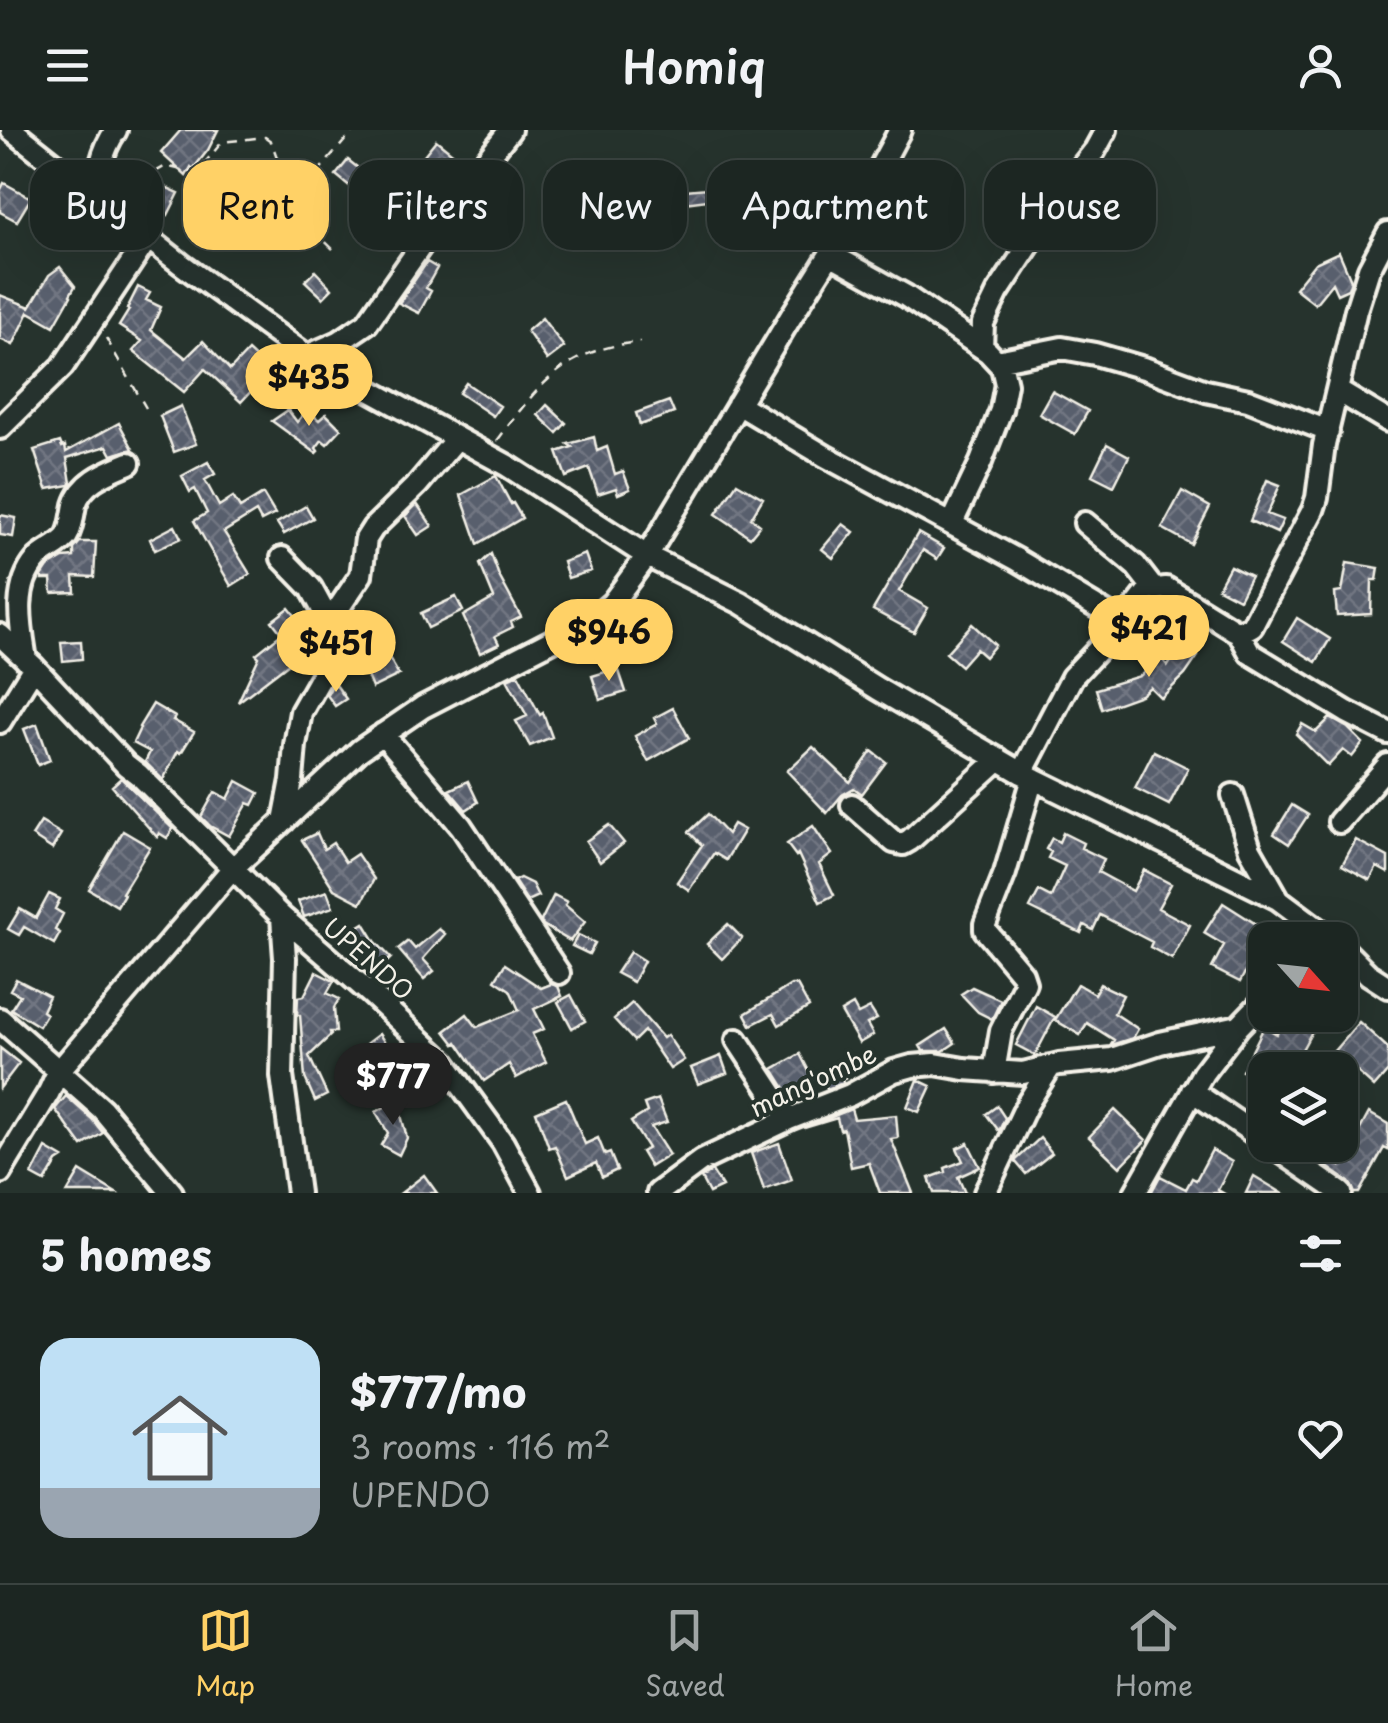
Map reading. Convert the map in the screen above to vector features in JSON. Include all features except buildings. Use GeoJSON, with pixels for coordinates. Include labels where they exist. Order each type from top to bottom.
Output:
{"type":"FeatureCollection","features":[{"type":"Feature","properties":{"kind":"street"},"geometry":{"type":"LineString","coordinates":[[12,130],[49,160]]}},
{"type":"Feature","properties":{"kind":"street"},"geometry":{"type":"LineString","coordinates":[[101,160],[116,130]]}},
{"type":"Feature","properties":{"kind":"street"},"geometry":{"type":"LineString","coordinates":[[307,356],[339,342],[367,322],[439,220],[510,130]]}},
{"type":"Feature","properties":{"kind":"street"},"geometry":{"type":"LineString","coordinates":[[0,1173],[50,1092],[58,1072],[232,869],[360,750],[423,707],[592,620],[612,604],[647,556],[853,218],[900,130]]}},
{"type":"Feature","properties":{"kind":"street"},"geometry":{"type":"LineString","coordinates":[[990,354],[983,323],[998,292],[1106,130]]}},
{"type":"Feature","properties":{"kind":"street"},"geometry":{"type":"LineString","coordinates":[[1238,631],[1252,626],[1313,510],[1363,286],[1388,233]]}},
{"type":"Feature","properties":{"kind":"street"},"geometry":{"type":"LineString","coordinates":[[163,249],[307,356],[487,454],[647,556],[742,603],[998,759],[1278,898],[1309,922]]}},
{"type":"Feature","properties":{"kind":"street"},"geometry":{"type":"LineString","coordinates":[[0,428],[60,370],[140,250]]}},
{"type":"Feature","properties":{"kind":"street"},"geometry":{"type":"LineString","coordinates":[[830,254],[906,296],[990,354],[1002,367],[1006,384],[1001,410],[952,523]]}},
{"type":"Feature","properties":{"kind":"street"},"geometry":{"type":"LineString","coordinates":[[990,354],[1062,348],[1095,354],[1147,368],[1206,391],[1248,400],[1328,431]]}},
{"type":"Feature","properties":{"kind":"street"},"geometry":{"type":"LineString","coordinates":[[1338,391],[1388,420]]}},
{"type":"Feature","properties":{"kind":"street"},"geometry":{"type":"LineString","coordinates":[[738,404],[1123,624]]}},
{"type":"Feature","properties":{"kind":"street"},"geometry":{"type":"LineString","coordinates":[[284,821],[301,712],[320,680],[338,609],[361,576],[368,535],[457,438]]}},
{"type":"Feature","properties":{"kind":"street"},"geometry":{"type":"LineString","coordinates":[[0,722],[30,663],[20,618],[20,598],[31,567],[66,536],[78,496],[86,486],[129,462]]}},
{"type":"Feature","properties":{"kind":"street"},"geometry":{"type":"LineString","coordinates":[[1085,522],[1136,566],[1153,588]]}},
{"type":"Feature","properties":{"kind":"street"},"geometry":{"type":"LineString","coordinates":[[282,558],[311,588],[334,630]]}},
{"type":"Feature","properties":{"kind":"street"},"geometry":{"type":"LineString","coordinates":[[994,1072],[1001,1031],[1025,983],[985,924],[1006,874],[1028,775],[1072,677],[1123,624],[1149,590],[1166,588],[1238,631],[1250,653],[1388,733]]}},
{"type":"Feature","properties":{"kind":"street","name":"UPENDO"},"geometry":{"type":"LineString","coordinates":[[0,635],[232,869],[445,1063],[503,1143],[530,1193]]}},
{"type":"Feature","properties":{"kind":"street"},"geometry":{"type":"LineString","coordinates":[[383,734],[461,826],[559,973]]}},
{"type":"Feature","properties":{"kind":"street"},"geometry":{"type":"LineString","coordinates":[[852,805],[894,842],[902,844],[998,759]]}},
{"type":"Feature","properties":{"kind":"street"},"geometry":{"type":"LineString","coordinates":[[1339,822],[1388,765]]}},
{"type":"Feature","properties":{"kind":"street"},"geometry":{"type":"LineString","coordinates":[[1233,795],[1250,849],[1278,898]]}},
{"type":"Feature","properties":{"kind":"street"},"geometry":{"type":"LineString","coordinates":[[282,917],[286,958],[282,1076],[298,1193]]}},
{"type":"Feature","properties":{"kind":"street"},"geometry":{"type":"LineString","coordinates":[[1358,965],[1388,987]]}},
{"type":"Feature","properties":{"kind":"street"},"geometry":{"type":"LineString","coordinates":[[1134,1193],[1210,1062],[1248,1016]]}},
{"type":"Feature","properties":{"kind":"street"},"geometry":{"type":"LineString","coordinates":[[0,1019],[112,1119],[172,1193]]}},
{"type":"Feature","properties":{"kind":"street","name":"mang'ombe"},"geometry":{"type":"LineString","coordinates":[[658,1193],[700,1162],[850,1095],[894,1070],[935,1064],[1024,1072],[1112,1060],[1160,1043],[1238,1026]]}},
{"type":"Feature","properties":{"kind":"street"},"geometry":{"type":"LineString","coordinates":[[737,1040],[789,1119]]}},
{"type":"Feature","properties":{"kind":"street"},"geometry":{"type":"LineString","coordinates":[[985,1193],[1027,1104],[1052,1066]]}},
{"type":"Feature","properties":{"kind":"street"},"geometry":{"type":"LineString","coordinates":[[1192,1090],[1248,1129]]}},
{"type":"Feature","properties":{"kind":"street"},"geometry":{"type":"LineString","coordinates":[[1295,1162],[1340,1193]]}},
{"type":"Feature","properties":{"kind":"path"},"geometry":{"type":"LineString","coordinates":[[328,160],[354,130]]}},
{"type":"Feature","properties":{"kind":"path"},"geometry":{"type":"LineString","coordinates":[[206,160],[222,142],[260,137],[271,141],[278,160]]}},
{"type":"Feature","properties":{"kind":"path"},"geometry":{"type":"LineString","coordinates":[[329,245],[335,250]]}},
{"type":"Feature","properties":{"kind":"path"},"geometry":{"type":"LineString","coordinates":[[94,320],[146,408]]}},
{"type":"Feature","properties":{"kind":"path"},"geometry":{"type":"LineString","coordinates":[[487,454],[525,404],[566,366],[612,344],[640,342]]}}]}
